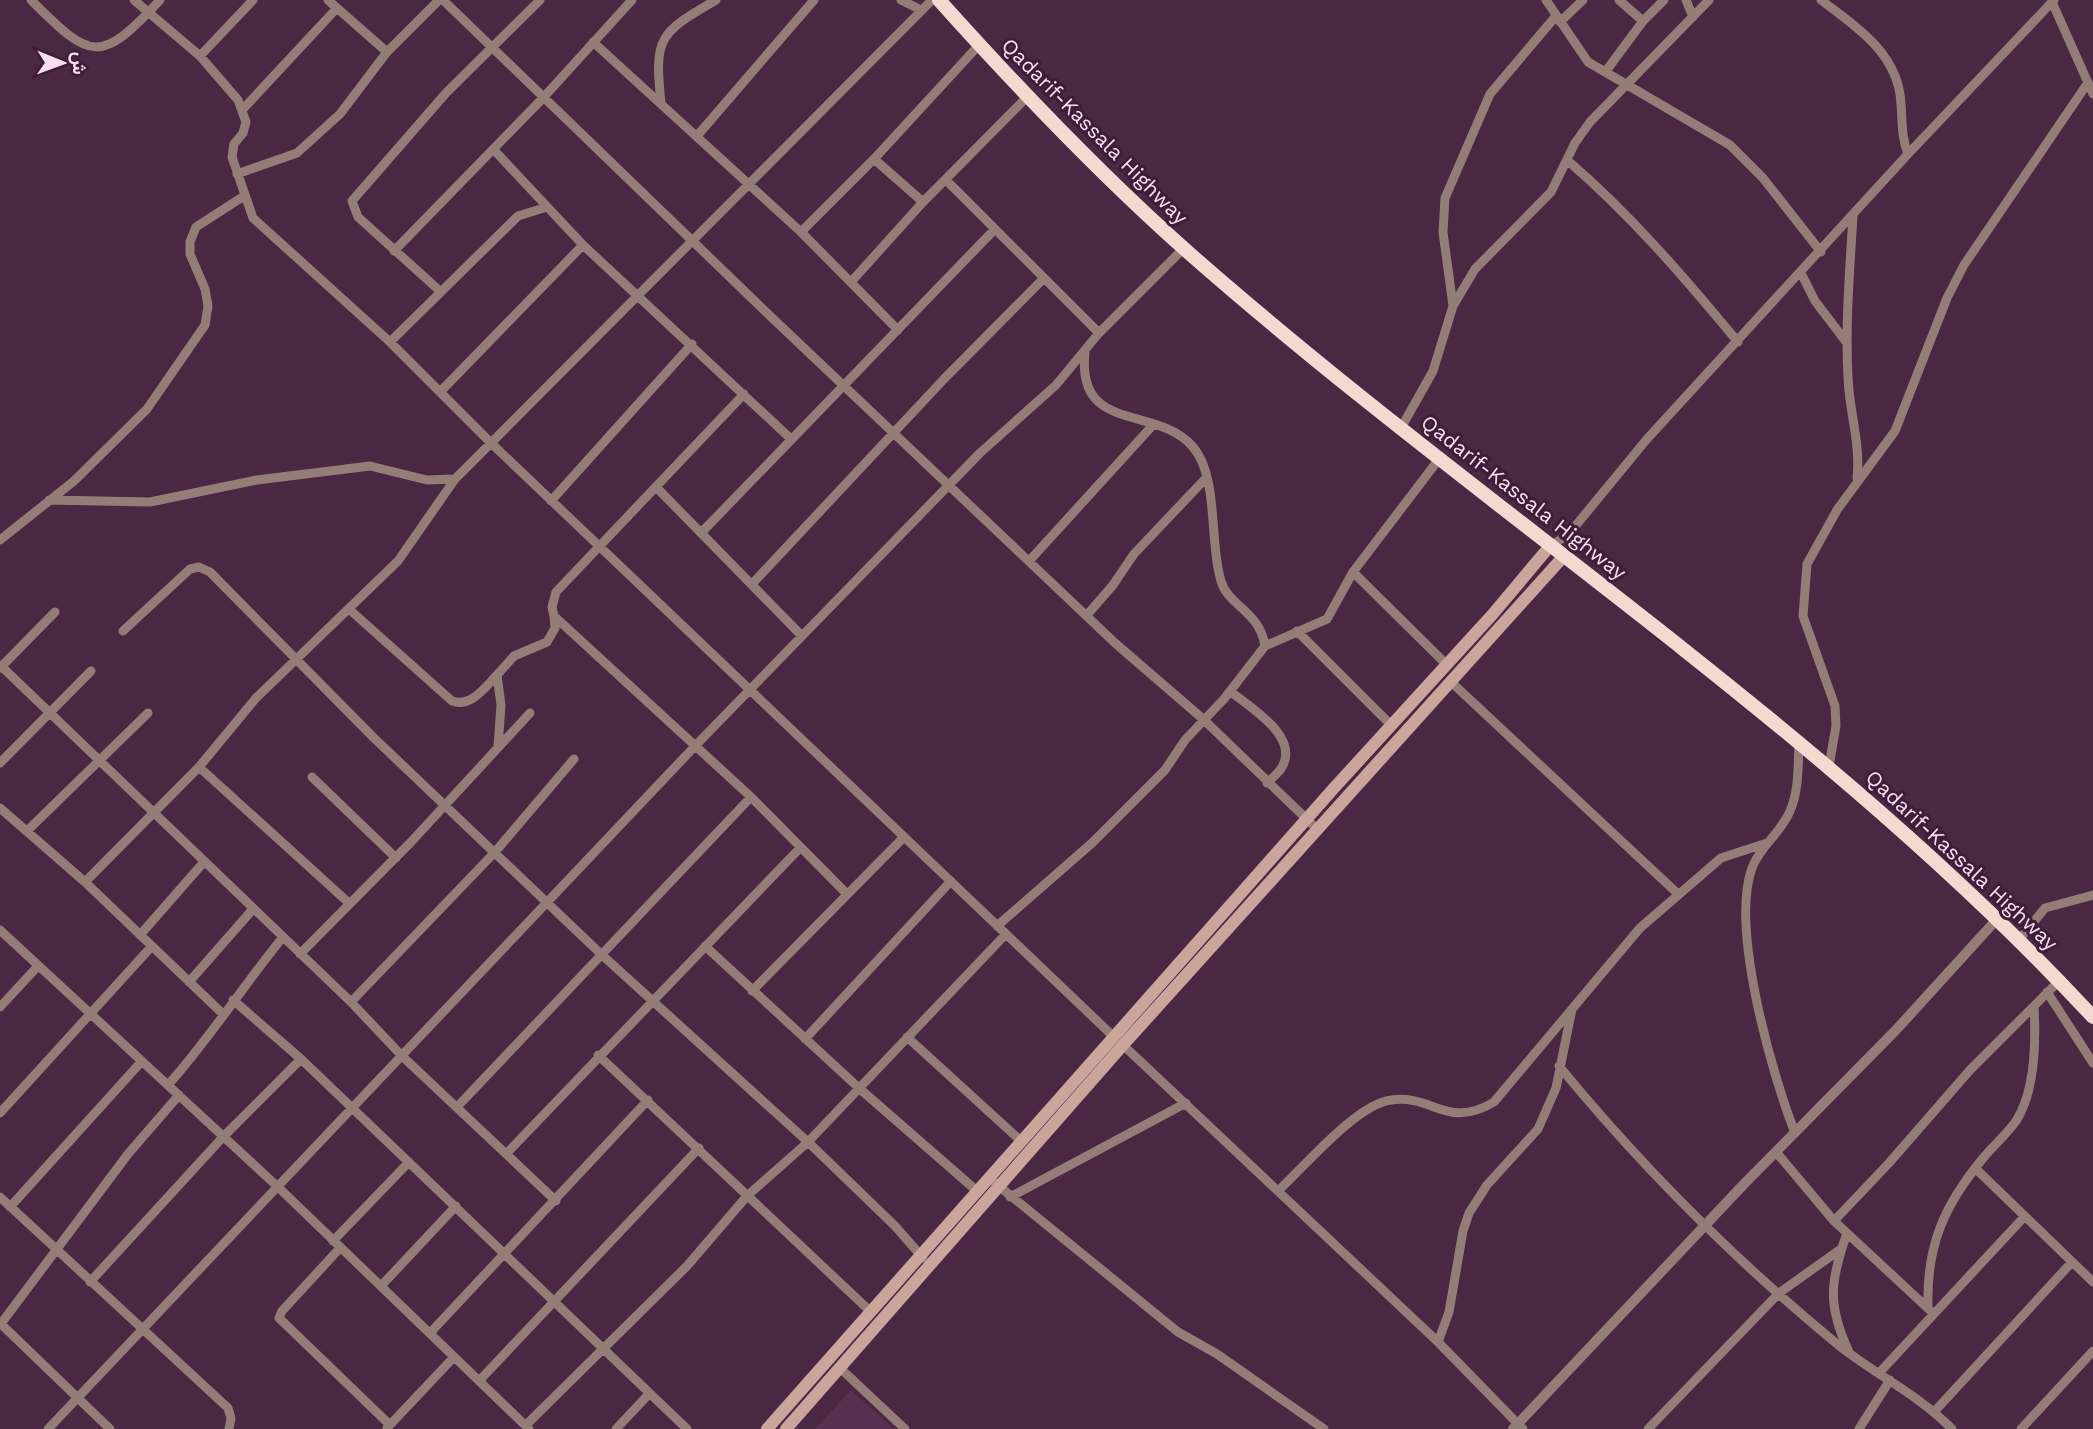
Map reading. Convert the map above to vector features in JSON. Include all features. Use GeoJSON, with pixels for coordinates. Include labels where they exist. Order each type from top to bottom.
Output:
{"type":"FeatureCollection","features":[{"type":"Feature","properties":{"kind":"highway","name":"Qadarif-Kassala Highway"},"geometry":{"type":"LineString","coordinates":[[939,0],[1028,96],[1184,248],[1439,459],[1800,741],[1926,850],[1998,919],[2093,1017]]}},
{"type":"Feature","properties":{"kind":"main road"},"geometry":{"type":"LineString","coordinates":[[1311,824],[1391,725],[1447,665],[1550,545]]}},
{"type":"Feature","properties":{"kind":"main road"},"geometry":{"type":"LineString","coordinates":[[767,1429],[920,1254],[977,1191],[993,1182],[1311,824],[1450,681],[1564,556]]}},
{"type":"Feature","properties":{"kind":"main road"},"geometry":{"type":"LineString","coordinates":[[786,1429],[928,1266],[1021,1142],[1118,1041]]}},
{"type":"Feature","properties":{"kind":"street"},"geometry":{"type":"LineString","coordinates":[[31,0],[62,31],[83,45],[116,43],[160,0]]}},
{"type":"Feature","properties":{"kind":"street"},"geometry":{"type":"LineString","coordinates":[[134,0],[200,56],[230,88],[243,109],[245,128],[232,149],[233,165],[253,218],[390,342],[597,546],[1438,1342],[1518,1427],[1998,919]]}},
{"type":"Feature","properties":{"kind":"street"},"geometry":{"type":"LineString","coordinates":[[200,56],[253,0]]}},
{"type":"Feature","properties":{"kind":"street"},"geometry":{"type":"LineString","coordinates":[[328,0],[387,52]]}},
{"type":"Feature","properties":{"kind":"street"},"geometry":{"type":"LineString","coordinates":[[237,174],[297,153],[340,114],[387,52],[441,0],[1087,615],[1203,719],[1311,824]]}},
{"type":"Feature","properties":{"kind":"street"},"geometry":{"type":"LineString","coordinates":[[441,292],[358,217],[352,201],[446,93],[540,0]]}},
{"type":"Feature","properties":{"kind":"street"},"geometry":{"type":"LineString","coordinates":[[394,251],[543,98],[632,0]]}},
{"type":"Feature","properties":{"kind":"street"},"geometry":{"type":"LineString","coordinates":[[662,103],[657,67],[664,36],[680,22],[716,0]]}},
{"type":"Feature","properties":{"kind":"street"},"geometry":{"type":"LineString","coordinates":[[901,0],[921,9]]}},
{"type":"Feature","properties":{"kind":"street"},"geometry":{"type":"LineString","coordinates":[[85,882],[199,767],[256,698],[350,610],[409,548],[454,479],[694,242],[932,0]]}},
{"type":"Feature","properties":{"kind":"street"},"geometry":{"type":"LineString","coordinates":[[1546,0],[1588,62],[1730,145],[1749,161],[1821,252]]}},
{"type":"Feature","properties":{"kind":"street"},"geometry":{"type":"LineString","coordinates":[[1453,306],[1443,232],[1445,198],[1490,94],[1558,19],[1583,0]]}},
{"type":"Feature","properties":{"kind":"street"},"geometry":{"type":"LineString","coordinates":[[1619,0],[1643,21]]}},
{"type":"Feature","properties":{"kind":"street"},"geometry":{"type":"LineString","coordinates":[[1606,71],[1643,21],[1664,0]]}},
{"type":"Feature","properties":{"kind":"street"},"geometry":{"type":"LineString","coordinates":[[1686,0],[1693,17]]}},
{"type":"Feature","properties":{"kind":"street"},"geometry":{"type":"LineString","coordinates":[[1401,428],[1433,371],[1453,306],[1475,269],[1551,192],[1590,122],[1709,0]]}},
{"type":"Feature","properties":{"kind":"street"},"geometry":{"type":"LineString","coordinates":[[1821,0],[1872,41],[1893,71],[1901,103],[1902,140],[1908,154]]}},
{"type":"Feature","properties":{"kind":"street"},"geometry":{"type":"LineString","coordinates":[[697,136],[812,1]]}},
{"type":"Feature","properties":{"kind":"street"},"geometry":{"type":"LineString","coordinates":[[1550,545],[1568,535],[1608,484],[1908,154],[2053,1],[2093,94]]}},
{"type":"Feature","properties":{"kind":"street"},"geometry":{"type":"LineString","coordinates":[[243,109],[337,8]]}},
{"type":"Feature","properties":{"kind":"street"},"geometry":{"type":"LineString","coordinates":[[593,42],[801,232],[898,330]]}},
{"type":"Feature","properties":{"kind":"street"},"geometry":{"type":"LineString","coordinates":[[801,232],[874,159],[979,45]]}},
{"type":"Feature","properties":{"kind":"street"},"geometry":{"type":"LineString","coordinates":[[1829,766],[1836,726],[1835,706],[1803,616],[1803,584],[1807,564],[1816,542],[1856,481],[1895,431],[1947,298],[1964,265],[2087,84]]}},
{"type":"Feature","properties":{"kind":"street"},"geometry":{"type":"LineString","coordinates":[[851,282],[923,202],[1028,96]]}},
{"type":"Feature","properties":{"kind":"street"},"geometry":{"type":"LineString","coordinates":[[493,149],[583,245],[791,439]]}},
{"type":"Feature","properties":{"kind":"street"},"geometry":{"type":"LineString","coordinates":[[874,159],[923,202]]}},
{"type":"Feature","properties":{"kind":"street"},"geometry":{"type":"LineString","coordinates":[[1567,160],[1616,203],[1654,242],[1738,342]]}},
{"type":"Feature","properties":{"kind":"street"},"geometry":{"type":"LineString","coordinates":[[946,180],[1099,333]]}},
{"type":"Feature","properties":{"kind":"street"},"geometry":{"type":"LineString","coordinates":[[0,540],[138,421],[205,325],[208,306],[205,289],[190,254],[190,242],[196,227],[244,196]]}},
{"type":"Feature","properties":{"kind":"street"},"geometry":{"type":"LineString","coordinates":[[390,342],[518,216],[547,207]]}},
{"type":"Feature","properties":{"kind":"street"},"geometry":{"type":"LineString","coordinates":[[1853,215],[1847,343],[1850,412],[1858,464],[1856,481]]}},
{"type":"Feature","properties":{"kind":"street"},"geometry":{"type":"LineString","coordinates":[[701,533],[995,229]]}},
{"type":"Feature","properties":{"kind":"street"},"geometry":{"type":"LineString","coordinates":[[441,391],[583,245]]}},
{"type":"Feature","properties":{"kind":"street"},"geometry":{"type":"LineString","coordinates":[[48,1429],[278,1186],[353,1111],[696,745],[949,484],[1037,404],[1099,333],[1184,248]]}},
{"type":"Feature","properties":{"kind":"street"},"geometry":{"type":"LineString","coordinates":[[1801,273],[1815,301],[1847,343]]}},
{"type":"Feature","properties":{"kind":"street"},"geometry":{"type":"LineString","coordinates":[[752,584],[992,328],[1044,278]]}},
{"type":"Feature","properties":{"kind":"street"},"geometry":{"type":"LineString","coordinates":[[551,501],[692,344]]}},
{"type":"Feature","properties":{"kind":"street"},"geometry":{"type":"LineString","coordinates":[[1085,351],[1085,380],[1097,402],[1153,425],[1193,446],[1206,478],[1221,582],[1258,624],[1265,646]]}},
{"type":"Feature","properties":{"kind":"street"},"geometry":{"type":"LineString","coordinates":[[350,610],[452,701],[459,704],[470,701],[514,656],[547,642],[555,628],[552,607],[556,592],[744,394]]}},
{"type":"Feature","properties":{"kind":"street"},"geometry":{"type":"LineString","coordinates":[[1030,560],[1153,425]]}},
{"type":"Feature","properties":{"kind":"street"},"geometry":{"type":"LineString","coordinates":[[997,926],[1092,843],[1165,770],[1203,719],[1230,691],[1265,646],[1327,619],[1353,572],[1439,459]]}},
{"type":"Feature","properties":{"kind":"street"},"geometry":{"type":"LineString","coordinates":[[49,500],[150,502],[257,480],[370,466],[427,480],[454,479]]}},
{"type":"Feature","properties":{"kind":"street"},"geometry":{"type":"LineString","coordinates":[[1087,615],[1114,585],[1134,554],[1206,478]]}},
{"type":"Feature","properties":{"kind":"street"},"geometry":{"type":"LineString","coordinates":[[656,487],[802,636]]}},
{"type":"Feature","properties":{"kind":"street"},"geometry":{"type":"LineString","coordinates":[[1564,556],[1568,535]]}},
{"type":"Feature","properties":{"kind":"street"},"geometry":{"type":"LineString","coordinates":[[122,631],[186,572],[199,567],[210,572],[374,738],[651,1000],[808,1142],[920,1254],[928,1266]]}},
{"type":"Feature","properties":{"kind":"street"},"geometry":{"type":"LineString","coordinates":[[1353,572],[1447,665]]}},
{"type":"Feature","properties":{"kind":"street"},"geometry":{"type":"LineString","coordinates":[[55,612],[1,667],[351,1002],[402,1056],[556,1201]]}},
{"type":"Feature","properties":{"kind":"street"},"geometry":{"type":"LineString","coordinates":[[554,616],[751,797],[846,893]]}},
{"type":"Feature","properties":{"kind":"street"},"geometry":{"type":"LineString","coordinates":[[1297,631],[1391,725]]}},
{"type":"Feature","properties":{"kind":"street"},"geometry":{"type":"LineString","coordinates":[[0,763],[91,671]]}},
{"type":"Feature","properties":{"kind":"street"},"geometry":{"type":"LineString","coordinates":[[498,675],[501,705],[498,748]]}},
{"type":"Feature","properties":{"kind":"street"},"geometry":{"type":"LineString","coordinates":[[1450,681],[1677,893]]}},
{"type":"Feature","properties":{"kind":"street"},"geometry":{"type":"LineString","coordinates":[[1230,691],[1274,727],[1282,738],[1286,752],[1283,767],[1267,783]]}},
{"type":"Feature","properties":{"kind":"street"},"geometry":{"type":"LineString","coordinates":[[27,831],[148,713]]}},
{"type":"Feature","properties":{"kind":"street"},"geometry":{"type":"LineString","coordinates":[[300,954],[396,858],[530,713]]}},
{"type":"Feature","properties":{"kind":"street"},"geometry":{"type":"LineString","coordinates":[[1795,1133],[1767,1048],[1751,960],[1747,890],[1751,870],[1766,843],[1790,812],[1800,741]]}},
{"type":"Feature","properties":{"kind":"street"},"geometry":{"type":"LineString","coordinates":[[351,1002],[495,852],[574,759]]}},
{"type":"Feature","properties":{"kind":"street"},"geometry":{"type":"LineString","coordinates":[[199,767],[350,904]]}},
{"type":"Feature","properties":{"kind":"street"},"geometry":{"type":"LineString","coordinates":[[312,777],[396,858]]}},
{"type":"Feature","properties":{"kind":"street"},"geometry":{"type":"LineString","coordinates":[[458,1106],[751,797]]}},
{"type":"Feature","properties":{"kind":"street"},"geometry":{"type":"LineString","coordinates":[[0,808],[85,882],[224,1015]]}},
{"type":"Feature","properties":{"kind":"street"},"geometry":{"type":"LineString","coordinates":[[752,991],[904,837]]}},
{"type":"Feature","properties":{"kind":"street"},"geometry":{"type":"LineString","coordinates":[[1279,1191],[1362,1113],[1379,1102],[1407,1100],[1445,1112],[1470,1114],[1494,1102],[1640,928],[1677,893],[1721,858],[1766,843]]}},
{"type":"Feature","properties":{"kind":"street"},"geometry":{"type":"LineString","coordinates":[[507,1153],[598,1055],[800,848]]}},
{"type":"Feature","properties":{"kind":"street"},"geometry":{"type":"LineString","coordinates":[[140,934],[204,863]]}},
{"type":"Feature","properties":{"kind":"street"},"geometry":{"type":"LineString","coordinates":[[804,1039],[951,881]]}},
{"type":"Feature","properties":{"kind":"street"},"geometry":{"type":"LineString","coordinates":[[2019,940],[2045,908],[2093,895]]}},
{"type":"Feature","properties":{"kind":"street"},"geometry":{"type":"LineString","coordinates":[[189,982],[253,909]]}},
{"type":"Feature","properties":{"kind":"street"},"geometry":{"type":"LineString","coordinates":[[0,930],[278,1186],[528,1427],[687,1266],[747,1196],[808,1142],[1006,934]]}},
{"type":"Feature","properties":{"kind":"street"},"geometry":{"type":"LineString","coordinates":[[168,1085],[283,937]]}},
{"type":"Feature","properties":{"kind":"street"},"geometry":{"type":"LineString","coordinates":[[0,1113],[152,946]]}},
{"type":"Feature","properties":{"kind":"street"},"geometry":{"type":"LineString","coordinates":[[705,946],[804,1039],[977,1191]]}},
{"type":"Feature","properties":{"kind":"street"},"geometry":{"type":"LineString","coordinates":[[0,1007],[37,966]]}},
{"type":"Feature","properties":{"kind":"street"},"geometry":{"type":"LineString","coordinates":[[1834,1221],[1970,1070],[2059,981]]}},
{"type":"Feature","properties":{"kind":"street"},"geometry":{"type":"LineString","coordinates":[[2047,992],[2093,1063]]}},
{"type":"Feature","properties":{"kind":"street"},"geometry":{"type":"LineString","coordinates":[[233,1000],[301,1059],[554,1300],[648,1395],[687,1429]]}},
{"type":"Feature","properties":{"kind":"street"},"geometry":{"type":"LineString","coordinates":[[1931,1311],[1928,1268],[1939,1225],[1975,1168],[2017,1120],[2024,1103],[2034,1055],[2034,1006]]}},
{"type":"Feature","properties":{"kind":"street"},"geometry":{"type":"LineString","coordinates":[[1438,1342],[1449,1312],[1463,1231],[1469,1213],[1487,1185],[1538,1129],[1556,1088],[1573,1007]]}},
{"type":"Feature","properties":{"kind":"street"},"geometry":{"type":"LineString","coordinates":[[907,1037],[1021,1142]]}},
{"type":"Feature","properties":{"kind":"street"},"geometry":{"type":"LineString","coordinates":[[598,1055],[871,1312]]}},
{"type":"Feature","properties":{"kind":"street"},"geometry":{"type":"LineString","coordinates":[[90,1282],[223,1138],[301,1059]]}},
{"type":"Feature","properties":{"kind":"street"},"geometry":{"type":"LineString","coordinates":[[10,1208],[142,1062]]}},
{"type":"Feature","properties":{"kind":"street"},"geometry":{"type":"LineString","coordinates":[[1559,1066],[1668,1189],[1779,1293],[1850,1354],[1934,1412],[1952,1429]]}},
{"type":"Feature","properties":{"kind":"street"},"geometry":{"type":"LineString","coordinates":[[110,1429],[0,1324],[128,1154],[179,1095]]}},
{"type":"Feature","properties":{"kind":"street"},"geometry":{"type":"LineString","coordinates":[[430,1333],[648,1100]]}},
{"type":"Feature","properties":{"kind":"street"},"geometry":{"type":"LineString","coordinates":[[1010,1197],[1186,1103]]}},
{"type":"Feature","properties":{"kind":"street"},"geometry":{"type":"LineString","coordinates":[[479,1381],[699,1148]]}},
{"type":"Feature","properties":{"kind":"street"},"geometry":{"type":"LineString","coordinates":[[1776,1152],[1834,1221],[1931,1311]]}},
{"type":"Feature","properties":{"kind":"street"},"geometry":{"type":"LineString","coordinates":[[409,1163],[337,1244],[279,1318],[388,1427],[454,1357]]}},
{"type":"Feature","properties":{"kind":"street"},"geometry":{"type":"LineString","coordinates":[[1975,1168],[2093,1282]]}},
{"type":"Feature","properties":{"kind":"street"},"geometry":{"type":"LineString","coordinates":[[993,1182],[1178,1332],[1216,1354],[1324,1429]]}},
{"type":"Feature","properties":{"kind":"street"},"geometry":{"type":"LineString","coordinates":[[0,1197],[228,1408],[231,1418],[229,1429]]}},
{"type":"Feature","properties":{"kind":"street"},"geometry":{"type":"LineString","coordinates":[[380,1286],[456,1206]]}},
{"type":"Feature","properties":{"kind":"street"},"geometry":{"type":"LineString","coordinates":[[1879,1373],[1931,1311],[2025,1216]]}},
{"type":"Feature","properties":{"kind":"street"},"geometry":{"type":"LineString","coordinates":[[1847,1233],[1832,1289],[1832,1308],[1850,1354]]}},
{"type":"Feature","properties":{"kind":"street"},"geometry":{"type":"LineString","coordinates":[[1648,1429],[1779,1293],[1841,1250]]}},
{"type":"Feature","properties":{"kind":"street"},"geometry":{"type":"LineString","coordinates":[[1934,1412],[2072,1262]]}},
{"type":"Feature","properties":{"kind":"street"},"geometry":{"type":"LineString","coordinates":[[2021,1429],[2093,1351]]}},
{"type":"Feature","properties":{"kind":"street"},"geometry":{"type":"LineString","coordinates":[[839,1368],[905,1429]]}},
{"type":"Feature","properties":{"kind":"street"},"geometry":{"type":"LineString","coordinates":[[1859,1429],[1889,1380]]}},
{"type":"Feature","properties":{"kind":"street"},"geometry":{"type":"LineString","coordinates":[[617,1429],[648,1395]]}},
{"type":"Feature","properties":{"kind":"shaded area"},"geometry":{"type":"Polygon","coordinates":[[[851,1390],[894,1429],[815,1429],[851,1390]]]}}]}
